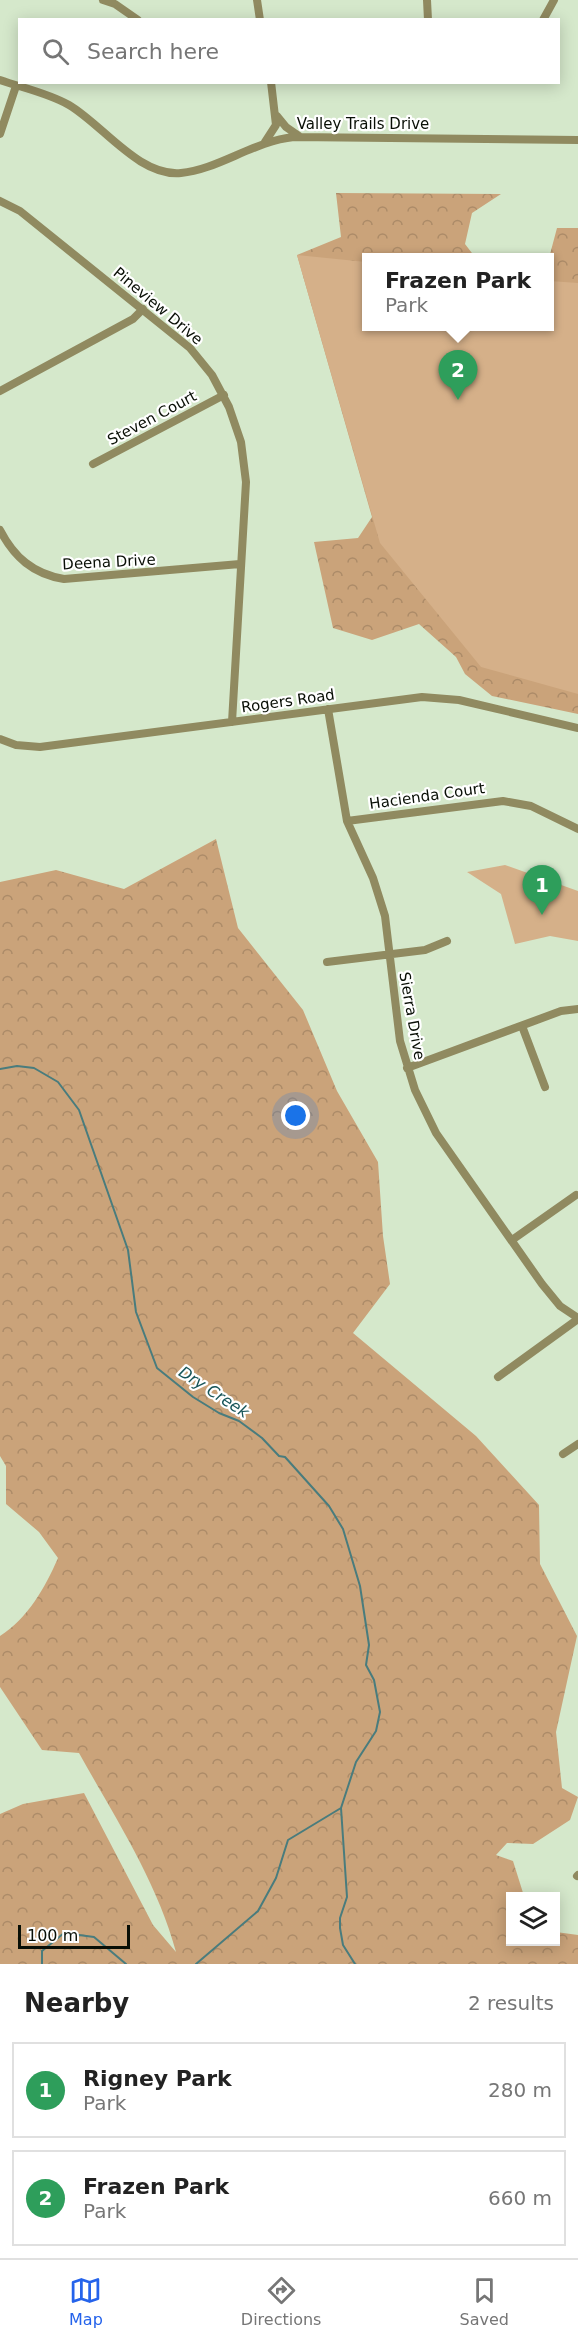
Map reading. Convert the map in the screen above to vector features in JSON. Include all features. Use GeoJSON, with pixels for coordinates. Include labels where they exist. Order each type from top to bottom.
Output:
{"type":"FeatureCollection","features":[{"type":"Feature","properties":{"kind":"street"},"geometry":{"type":"LineString","coordinates":[[103,0],[115,4],[135,18]]}},
{"type":"Feature","properties":{"kind":"street"},"geometry":{"type":"LineString","coordinates":[[257,0],[260,18]]}},
{"type":"Feature","properties":{"kind":"street"},"geometry":{"type":"LineString","coordinates":[[427,0],[428,18]]}},
{"type":"Feature","properties":{"kind":"street"},"geometry":{"type":"LineString","coordinates":[[544,18],[555,0]]}},
{"type":"Feature","properties":{"kind":"street","name":"Valley Trails Drive"},"geometry":{"type":"LineString","coordinates":[[0,80],[68,105],[145,165],[164,172],[189,172],[264,143],[300,137],[578,140]]}},
{"type":"Feature","properties":{"kind":"street"},"geometry":{"type":"LineString","coordinates":[[264,143],[274,132],[276,115],[271,84]]}},
{"type":"Feature","properties":{"kind":"street"},"geometry":{"type":"LineString","coordinates":[[0,134],[16,86]]}},
{"type":"Feature","properties":{"kind":"street"},"geometry":{"type":"LineString","coordinates":[[276,115],[286,127],[300,137]]}},
{"type":"Feature","properties":{"kind":"street","name":"Pineview Drive"},"geometry":{"type":"LineString","coordinates":[[0,201],[20,211],[190,348],[206,367],[224,395],[238,429],[245,465],[245,506],[232,722]]}},
{"type":"Feature","properties":{"kind":"street"},"geometry":{"type":"LineString","coordinates":[[0,391],[133,319],[143,309]]}},
{"type":"Feature","properties":{"kind":"street","name":"Steven Court"},"geometry":{"type":"LineString","coordinates":[[93,464],[224,395]]}},
{"type":"Feature","properties":{"kind":"street","name":"Deena Drive"},"geometry":{"type":"LineString","coordinates":[[0,530],[12,550],[29,566],[50,577],[64,579],[240,564]]}},
{"type":"Feature","properties":{"kind":"street","name":"Rogers Road"},"geometry":{"type":"LineString","coordinates":[[0,739],[16,745],[40,747],[395,700],[438,698],[578,728]]}},
{"type":"Feature","properties":{"kind":"street","name":"Sierra Drive"},"geometry":{"type":"LineString","coordinates":[[328,709],[347,821],[379,891],[400,1041],[407,1068],[436,1133],[554,1299],[578,1318]]}},
{"type":"Feature","properties":{"kind":"street","name":"Hacienda Court"},"geometry":{"type":"LineString","coordinates":[[347,821],[503,801],[531,806],[578,829]]}},
{"type":"Feature","properties":{"kind":"street"},"geometry":{"type":"LineString","coordinates":[[327,962],[425,950],[447,941]]}},
{"type":"Feature","properties":{"kind":"street"},"geometry":{"type":"LineString","coordinates":[[407,1068],[561,1011],[578,1009]]}},
{"type":"Feature","properties":{"kind":"street"},"geometry":{"type":"LineString","coordinates":[[522,1026],[544,1087]]}},
{"type":"Feature","properties":{"kind":"street"},"geometry":{"type":"LineString","coordinates":[[512,1240],[576,1195]]}},
{"type":"Feature","properties":{"kind":"street"},"geometry":{"type":"LineString","coordinates":[[498,1377],[578,1318]]}},
{"type":"Feature","properties":{"kind":"street"},"geometry":{"type":"LineString","coordinates":[[563,1454],[578,1444]]}},
{"type":"Feature","properties":{"kind":"green space"},"geometry":{"type":"Polygon","coordinates":[[[336,193],[501,194],[472,213],[465,244],[472,253],[362,253],[362,331],[369,331],[578,687],[578,714],[492,696],[465,674],[456,657],[419,624],[372,640],[333,628],[314,542],[358,538],[372,517],[297,255],[341,237],[336,193]]]}},
{"type":"Feature","properties":{"kind":"green space"},"geometry":{"type":"Polygon","coordinates":[[[557,228],[578,228],[578,314],[554,311],[554,253],[550,253],[557,228]]]}},
{"type":"Feature","properties":{"kind":"green space"},"geometry":{"type":"Polygon","coordinates":[[[216,839],[238,928],[303,1010],[337,1091],[378,1162],[383,1236],[390,1284],[353,1333],[476,1436],[539,1505],[540,1564],[577,1636],[556,1732],[562,1788],[578,1797],[570,1820],[533,1844],[507,1843],[496,1855],[513,1861],[523,1892],[506,1892],[506,1946],[560,1946],[560,1933],[578,1935],[578,1964],[0,1964],[0,1814],[23,1804],[84,1793],[153,1925],[176,1952],[158,1900],[146,1874],[79,1753],[42,1750],[0,1687],[0,1636],[10,1629],[35,1602],[58,1558],[39,1532],[6,1504],[6,1466],[0,1456],[0,882],[56,870],[124,889],[216,839]]]}},
{"type":"Feature","properties":{"kind":"shaded area"},"geometry":{"type":"Polygon","coordinates":[[[297,255],[362,262],[362,331],[554,331],[554,281],[578,283],[578,694],[481,667],[380,543],[297,255]]]}},
{"type":"Feature","properties":{"kind":"shaded area"},"geometry":{"type":"Polygon","coordinates":[[[505,865],[578,891],[578,941],[550,936],[515,944],[501,894],[467,872],[505,865]]]}},
{"type":"Feature","properties":{"kind":"waterway","name":"Dry Creek"},"geometry":{"type":"LineString","coordinates":[[0,1069],[17,1066],[34,1068],[58,1082],[79,1110],[128,1250],[136,1312],[157,1368],[193,1397],[219,1413],[239,1421],[262,1438],[279,1456],[285,1457],[329,1506],[343,1529],[360,1586],[369,1645],[366,1665],[374,1680],[380,1712],[376,1731],[356,1762],[341,1808],[347,1897],[340,1918],[340,1928],[343,1945],[355,1964]]}},
{"type":"Feature","properties":{"kind":"waterway"},"geometry":{"type":"LineString","coordinates":[[196,1964],[258,1911],[276,1878],[288,1840],[341,1808]]}},
{"type":"Feature","properties":{"kind":"waterway"},"geometry":{"type":"LineString","coordinates":[[42,1964],[42,1951],[64,1933],[94,1937],[126,1964]]}},
{"type":"Feature","properties":{"kind":"place","name":"Frazen Park"},"geometry":{"type":"Point","coordinates":[458,400]}},
{"type":"Feature","properties":{"kind":"place","name":"Rigney Park"},"geometry":{"type":"Point","coordinates":[542,915]}}]}
